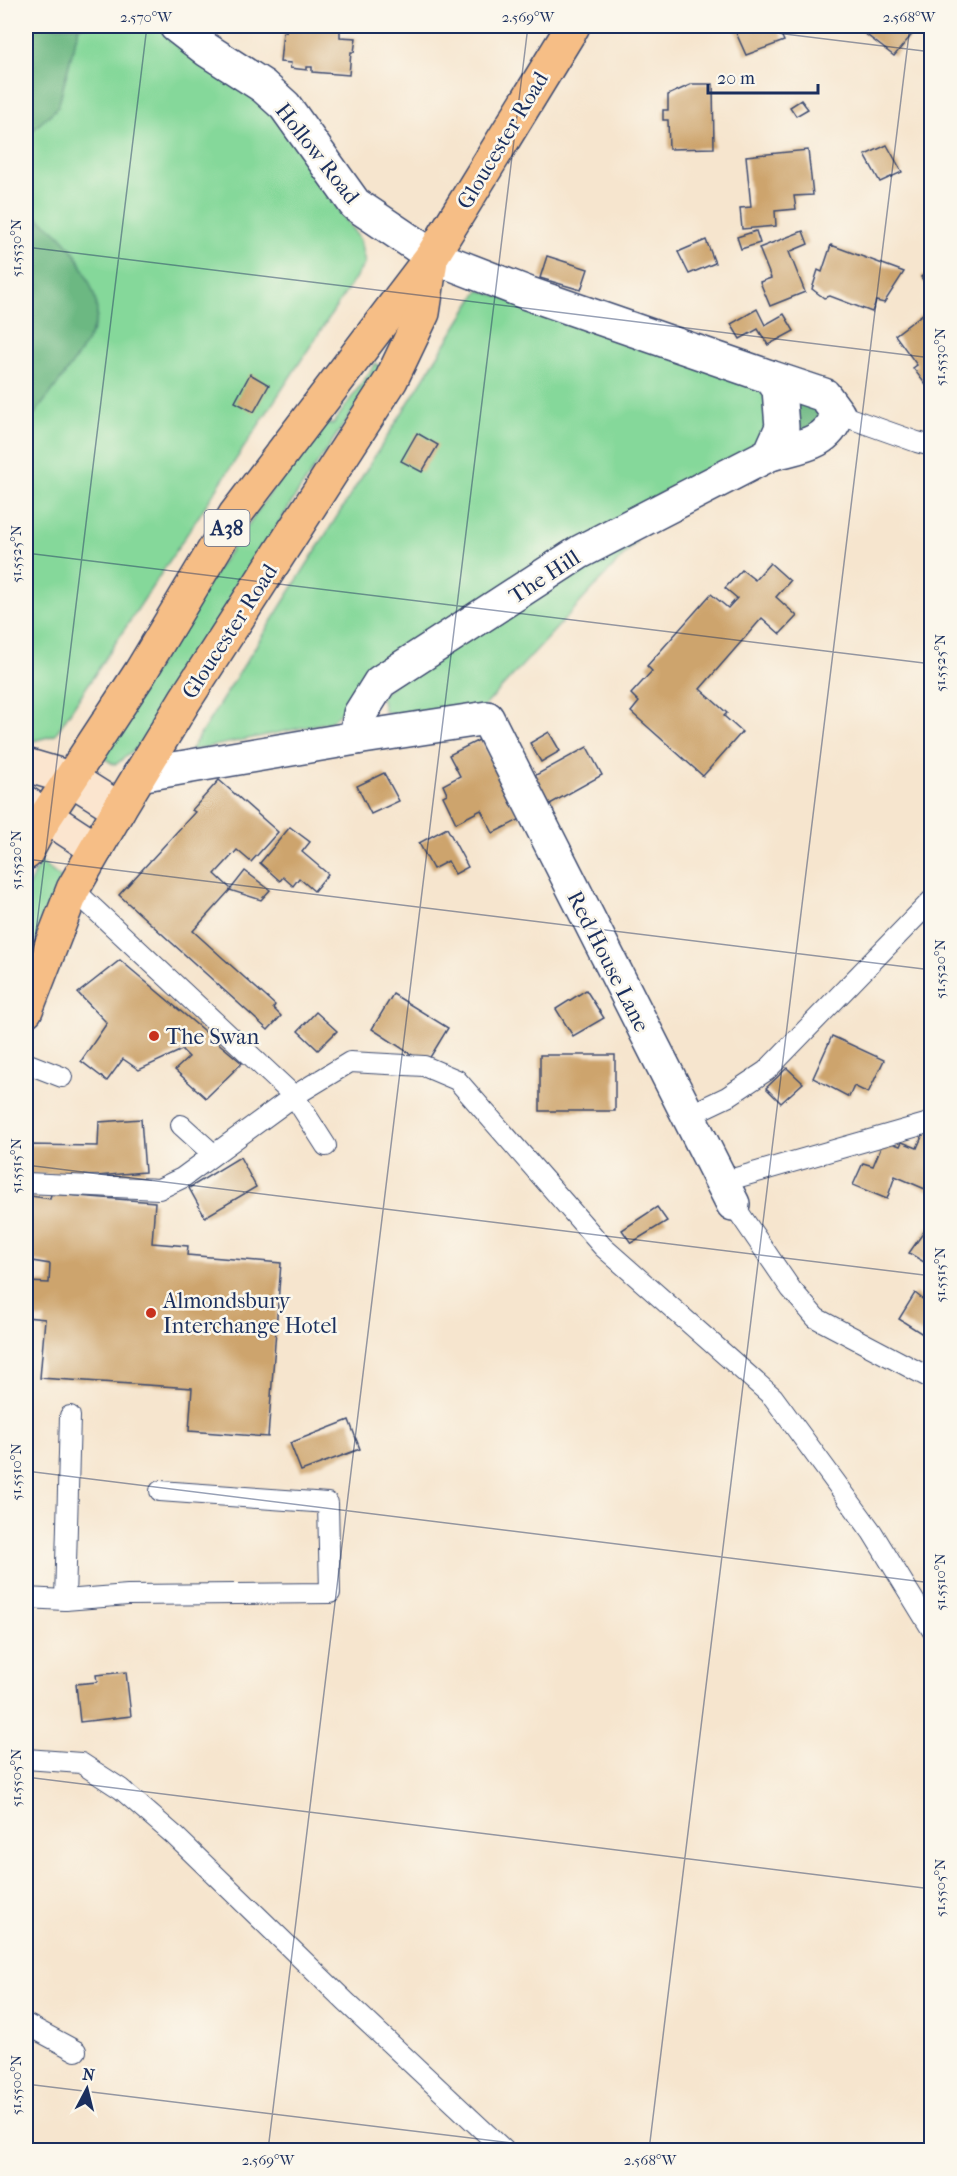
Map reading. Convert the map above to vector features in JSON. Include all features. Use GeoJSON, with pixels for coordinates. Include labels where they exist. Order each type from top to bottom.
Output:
{"type":"FeatureCollection","features":[{"type":"Feature","properties":{"kind":"main road","name":"Gloucester Road"},"geometry":{"type":"LineString","coordinates":[[26,852],[36,809],[70,777],[140,673],[235,515],[432,256],[573,26]]}},
{"type":"Feature","properties":{"kind":"main road","name":"Gloucester Road"},"geometry":{"type":"LineString","coordinates":[[26,1010],[73,889],[119,809],[191,690],[391,380],[423,313],[432,256]]}},
{"type":"Feature","properties":{"kind":"street","name":"Hollow Road"},"geometry":{"type":"LineString","coordinates":[[176,26],[207,50],[263,86],[285,106],[355,204],[432,256]]}},
{"type":"Feature","properties":{"kind":"street"},"geometry":{"type":"LineString","coordinates":[[432,256],[527,293],[824,395],[838,414]]}},
{"type":"Feature","properties":{"kind":"street"},"geometry":{"type":"LineString","coordinates":[[770,377],[779,389],[782,426],[770,454]]}},
{"type":"Feature","properties":{"kind":"street","name":"The Hill"},"geometry":{"type":"LineString","coordinates":[[356,738],[360,714],[380,682],[580,552],[770,454],[818,441],[834,425],[838,414]]}},
{"type":"Feature","properties":{"kind":"street","name":"Red House Lane"},"geometry":{"type":"LineString","coordinates":[[356,738],[487,718],[727,1193]]}},
{"type":"Feature","properties":{"kind":"street"},"geometry":{"type":"LineString","coordinates":[[139,775],[356,738]]}},
{"type":"Feature","properties":{"kind":"street"},"geometry":{"type":"LineString","coordinates":[[26,765],[70,777],[119,809]]}},
{"type":"Feature","properties":{"kind":"street"},"geometry":{"type":"LineString","coordinates":[[36,809],[96,849]]}},
{"type":"Feature","properties":{"kind":"lane"},"geometry":{"type":"LineString","coordinates":[[838,414],[932,446]]}},
{"type":"Feature","properties":{"kind":"lane"},"geometry":{"type":"LineString","coordinates":[[73,889],[294,1096],[326,1146]]}},
{"type":"Feature","properties":{"kind":"lane"},"geometry":{"type":"LineString","coordinates":[[687,1116],[727,1097],[766,1071],[932,900]]}},
{"type":"Feature","properties":{"kind":"lane"},"geometry":{"type":"LineString","coordinates":[[26,1183],[159,1189],[182,1178],[294,1096],[350,1062],[424,1066],[457,1080],[603,1247],[773,1397],[872,1532],[932,1630]]}},
{"type":"Feature","properties":{"kind":"lane"},"geometry":{"type":"LineString","coordinates":[[26,1063],[62,1077]]}},
{"type":"Feature","properties":{"kind":"lane"},"geometry":{"type":"LineString","coordinates":[[930,1378],[816,1318],[791,1289],[727,1193],[932,1122]]}},
{"type":"Feature","properties":{"kind":"lane"},"geometry":{"type":"LineString","coordinates":[[181,1125],[213,1154]]}},
{"type":"Feature","properties":{"kind":"lane"},"geometry":{"type":"LineString","coordinates":[[64,1600],[70,1416]]}},
{"type":"Feature","properties":{"kind":"lane"},"geometry":{"type":"LineString","coordinates":[[26,1598],[64,1600],[128,1595],[330,1593],[328,1503],[160,1491]]}},
{"type":"Feature","properties":{"kind":"lane"},"geometry":{"type":"LineString","coordinates":[[26,1759],[81,1763],[121,1789],[175,1836],[504,2151]]}},
{"type":"Feature","properties":{"kind":"lane"},"geometry":{"type":"LineString","coordinates":[[26,2024],[76,2051]]}},
{"type":"Feature","properties":{"kind":"green space"},"geometry":{"type":"Polygon","coordinates":[[[26,26],[79,26],[58,107],[26,136],[26,26]]]}},
{"type":"Feature","properties":{"kind":"green space"},"geometry":{"type":"Polygon","coordinates":[[[79,26],[159,26],[272,112],[360,240],[365,263],[55,735],[26,743],[26,425],[93,331],[97,314],[38,217],[26,213],[26,136],[58,107],[79,26]]]}},
{"type":"Feature","properties":{"kind":"green space"},"geometry":{"type":"Polygon","coordinates":[[[26,213],[48,225],[72,250],[90,284],[97,313],[89,338],[56,387],[26,425],[26,213]]]}},
{"type":"Feature","properties":{"kind":"green space"},"geometry":{"type":"Polygon","coordinates":[[[479,290],[762,380],[770,417],[767,431],[759,440],[735,456],[686,478],[382,667],[350,705],[330,722],[190,751],[479,290]]]}},
{"type":"Feature","properties":{"kind":"green space"},"geometry":{"type":"Polygon","coordinates":[[[376,363],[381,369],[297,494],[142,744],[115,765],[102,757],[207,584],[319,423],[333,424],[376,363]]]}},
{"type":"Feature","properties":{"kind":"green space"},"geometry":{"type":"Polygon","coordinates":[[[786,389],[833,413],[785,443],[786,389]]]}},
{"type":"Feature","properties":{"kind":"green space"},"geometry":{"type":"Polygon","coordinates":[[[631,540],[636,542],[482,709],[409,720],[384,711],[381,696],[396,682],[631,540]]]}},
{"type":"Feature","properties":{"kind":"green space"},"geometry":{"type":"Polygon","coordinates":[[[40,862],[62,879],[26,963],[26,891],[40,862]]]}},
{"type":"Feature","properties":{"kind":"building"},"geometry":{"type":"Polygon","coordinates":[[[287,26],[346,26],[340,28],[340,37],[356,38],[354,52],[351,52],[349,75],[312,72],[312,67],[307,67],[307,70],[290,68],[291,63],[280,62],[283,32],[286,32],[287,26]]]}},
{"type":"Feature","properties":{"kind":"building"},"geometry":{"type":"Polygon","coordinates":[[[733,26],[784,26],[778,28],[784,41],[746,55],[733,26]]]}},
{"type":"Feature","properties":{"kind":"building"},"geometry":{"type":"Polygon","coordinates":[[[855,26],[908,26],[915,31],[894,56],[855,26]]]}},
{"type":"Feature","properties":{"kind":"building"},"geometry":{"type":"Polygon","coordinates":[[[692,84],[713,84],[714,148],[669,149],[668,120],[663,120],[663,110],[668,110],[668,95],[692,84]]]}},
{"type":"Feature","properties":{"kind":"building"},"geometry":{"type":"Polygon","coordinates":[[[801,100],[808,109],[796,116],[790,107],[801,100]]]}},
{"type":"Feature","properties":{"kind":"building"},"geometry":{"type":"Polygon","coordinates":[[[887,145],[902,172],[880,182],[865,155],[887,145]]]}},
{"type":"Feature","properties":{"kind":"building"},"geometry":{"type":"Polygon","coordinates":[[[808,150],[813,195],[794,196],[796,209],[775,211],[776,226],[742,229],[740,208],[751,207],[746,156],[808,150]]]}},
{"type":"Feature","properties":{"kind":"building"},"geometry":{"type":"Polygon","coordinates":[[[756,231],[760,243],[741,249],[737,237],[756,231]]]}},
{"type":"Feature","properties":{"kind":"building"},"geometry":{"type":"Polygon","coordinates":[[[803,231],[808,244],[789,252],[805,292],[770,306],[760,282],[771,278],[759,248],[803,231]]]}},
{"type":"Feature","properties":{"kind":"building"},"geometry":{"type":"Polygon","coordinates":[[[706,240],[715,263],[689,274],[678,252],[706,240]]]}},
{"type":"Feature","properties":{"kind":"building"},"geometry":{"type":"Polygon","coordinates":[[[831,245],[904,272],[884,303],[876,301],[872,312],[830,296],[824,298],[812,289],[818,270],[822,272],[831,245]]]}},
{"type":"Feature","properties":{"kind":"building"},"geometry":{"type":"Polygon","coordinates":[[[547,256],[588,269],[581,290],[540,278],[547,256]]]}},
{"type":"Feature","properties":{"kind":"building"},"geometry":{"type":"Polygon","coordinates":[[[932,269],[932,293],[921,277],[932,269]]]}},
{"type":"Feature","properties":{"kind":"building"},"geometry":{"type":"Polygon","coordinates":[[[932,307],[932,393],[913,368],[917,365],[895,335],[932,307]]]}},
{"type":"Feature","properties":{"kind":"building"},"geometry":{"type":"Polygon","coordinates":[[[757,309],[765,325],[784,314],[794,331],[768,345],[758,329],[740,339],[731,324],[757,309]]]}},
{"type":"Feature","properties":{"kind":"building"},"geometry":{"type":"Polygon","coordinates":[[[250,374],[269,385],[254,412],[235,402],[250,374]]]}},
{"type":"Feature","properties":{"kind":"building"},"geometry":{"type":"Polygon","coordinates":[[[417,433],[438,445],[422,472],[401,461],[417,433]]]}},
{"type":"Feature","properties":{"kind":"building"},"geometry":{"type":"Polygon","coordinates":[[[770,563],[790,581],[776,597],[797,616],[780,634],[762,618],[700,689],[727,713],[724,716],[742,732],[703,776],[631,712],[639,702],[631,694],[652,671],[647,666],[711,594],[728,608],[737,598],[725,588],[742,570],[755,580],[770,563]]]}},
{"type":"Feature","properties":{"kind":"building"},"geometry":{"type":"Polygon","coordinates":[[[549,732],[560,751],[541,762],[530,743],[549,732]]]}},
{"type":"Feature","properties":{"kind":"building"},"geometry":{"type":"Polygon","coordinates":[[[481,739],[521,819],[493,833],[481,810],[456,823],[443,796],[447,794],[443,785],[460,776],[449,755],[481,739]]]}},
{"type":"Feature","properties":{"kind":"building"},"geometry":{"type":"Polygon","coordinates":[[[587,747],[602,775],[550,804],[534,776],[587,747]]]}},
{"type":"Feature","properties":{"kind":"building"},"geometry":{"type":"Polygon","coordinates":[[[384,773],[399,801],[371,814],[357,786],[384,773]]]}},
{"type":"Feature","properties":{"kind":"building"},"geometry":{"type":"Polygon","coordinates":[[[219,780],[278,832],[251,862],[237,850],[215,874],[231,889],[245,871],[270,890],[261,900],[230,890],[193,931],[275,1005],[273,1008],[281,1016],[268,1030],[119,895],[195,812],[192,810],[219,780]]]}},
{"type":"Feature","properties":{"kind":"building"},"geometry":{"type":"Polygon","coordinates":[[[290,827],[310,842],[302,852],[328,874],[314,891],[299,878],[293,886],[283,877],[280,881],[260,863],[290,827]]]}},
{"type":"Feature","properties":{"kind":"building"},"geometry":{"type":"Polygon","coordinates":[[[447,828],[468,867],[455,874],[448,861],[433,869],[419,843],[447,828]]]}},
{"type":"Feature","properties":{"kind":"building","name":"The Swan"},"geometry":{"type":"Polygon","coordinates":[[[120,960],[242,1063],[206,1098],[175,1070],[189,1057],[182,1050],[139,1070],[123,1059],[107,1081],[81,1061],[107,1023],[78,993],[120,960]]]}},
{"type":"Feature","properties":{"kind":"building"},"geometry":{"type":"Polygon","coordinates":[[[586,990],[604,1018],[573,1036],[556,1009],[586,990]]]}},
{"type":"Feature","properties":{"kind":"building"},"geometry":{"type":"Polygon","coordinates":[[[393,994],[448,1028],[426,1064],[372,1029],[393,994]]]}},
{"type":"Feature","properties":{"kind":"building"},"geometry":{"type":"Polygon","coordinates":[[[316,1012],[337,1031],[318,1050],[298,1031],[316,1012]]]}},
{"type":"Feature","properties":{"kind":"building"},"geometry":{"type":"Polygon","coordinates":[[[832,1036],[884,1060],[868,1093],[854,1086],[849,1097],[813,1078],[832,1036]]]}},
{"type":"Feature","properties":{"kind":"building"},"geometry":{"type":"Polygon","coordinates":[[[540,1055],[615,1055],[615,1111],[540,1111],[540,1055]]]}},
{"type":"Feature","properties":{"kind":"building"},"geometry":{"type":"Polygon","coordinates":[[[787,1068],[803,1083],[781,1103],[766,1088],[787,1068]]]}},
{"type":"Feature","properties":{"kind":"building"},"geometry":{"type":"Polygon","coordinates":[[[141,1119],[145,1172],[97,1176],[26,1174],[26,1145],[98,1146],[99,1122],[141,1119]]]}},
{"type":"Feature","properties":{"kind":"building"},"geometry":{"type":"Polygon","coordinates":[[[924,1132],[932,1135],[932,1192],[895,1176],[887,1199],[853,1185],[863,1163],[873,1166],[884,1140],[900,1146],[902,1142],[917,1148],[924,1132]]]}},
{"type":"Feature","properties":{"kind":"building"},"geometry":{"type":"Polygon","coordinates":[[[240,1157],[256,1187],[205,1217],[189,1188],[240,1157]]]}},
{"type":"Feature","properties":{"kind":"building","name":"Almondsbury Interchange Hotel"},"geometry":{"type":"Polygon","coordinates":[[[51,1194],[155,1202],[152,1243],[188,1246],[187,1255],[281,1263],[268,1437],[189,1431],[192,1388],[40,1378],[45,1319],[26,1317],[28,1282],[49,1283],[50,1264],[26,1260],[31,1196],[50,1199],[51,1194]]]}},
{"type":"Feature","properties":{"kind":"building"},"geometry":{"type":"Polygon","coordinates":[[[657,1207],[667,1221],[631,1243],[622,1230],[657,1207]]]}},
{"type":"Feature","properties":{"kind":"building"},"geometry":{"type":"Polygon","coordinates":[[[928,1226],[932,1228],[932,1267],[909,1253],[928,1226]]]}},
{"type":"Feature","properties":{"kind":"building"},"geometry":{"type":"Polygon","coordinates":[[[915,1293],[925,1301],[930,1295],[932,1296],[932,1340],[899,1319],[915,1293]]]}},
{"type":"Feature","properties":{"kind":"building"},"geometry":{"type":"Polygon","coordinates":[[[349,1420],[360,1449],[301,1471],[290,1443],[349,1420]]]}},
{"type":"Feature","properties":{"kind":"building"},"geometry":{"type":"Polygon","coordinates":[[[126,1672],[131,1716],[80,1722],[76,1684],[97,1682],[96,1675],[126,1672]]]}},
{"type":"Feature","properties":{"kind":"place","name":"The Swan"},"geometry":{"type":"Point","coordinates":[154,1036]}},
{"type":"Feature","properties":{"kind":"place","name":"Almondsbury Interchange Hotel"},"geometry":{"type":"Point","coordinates":[151,1313]}}]}
